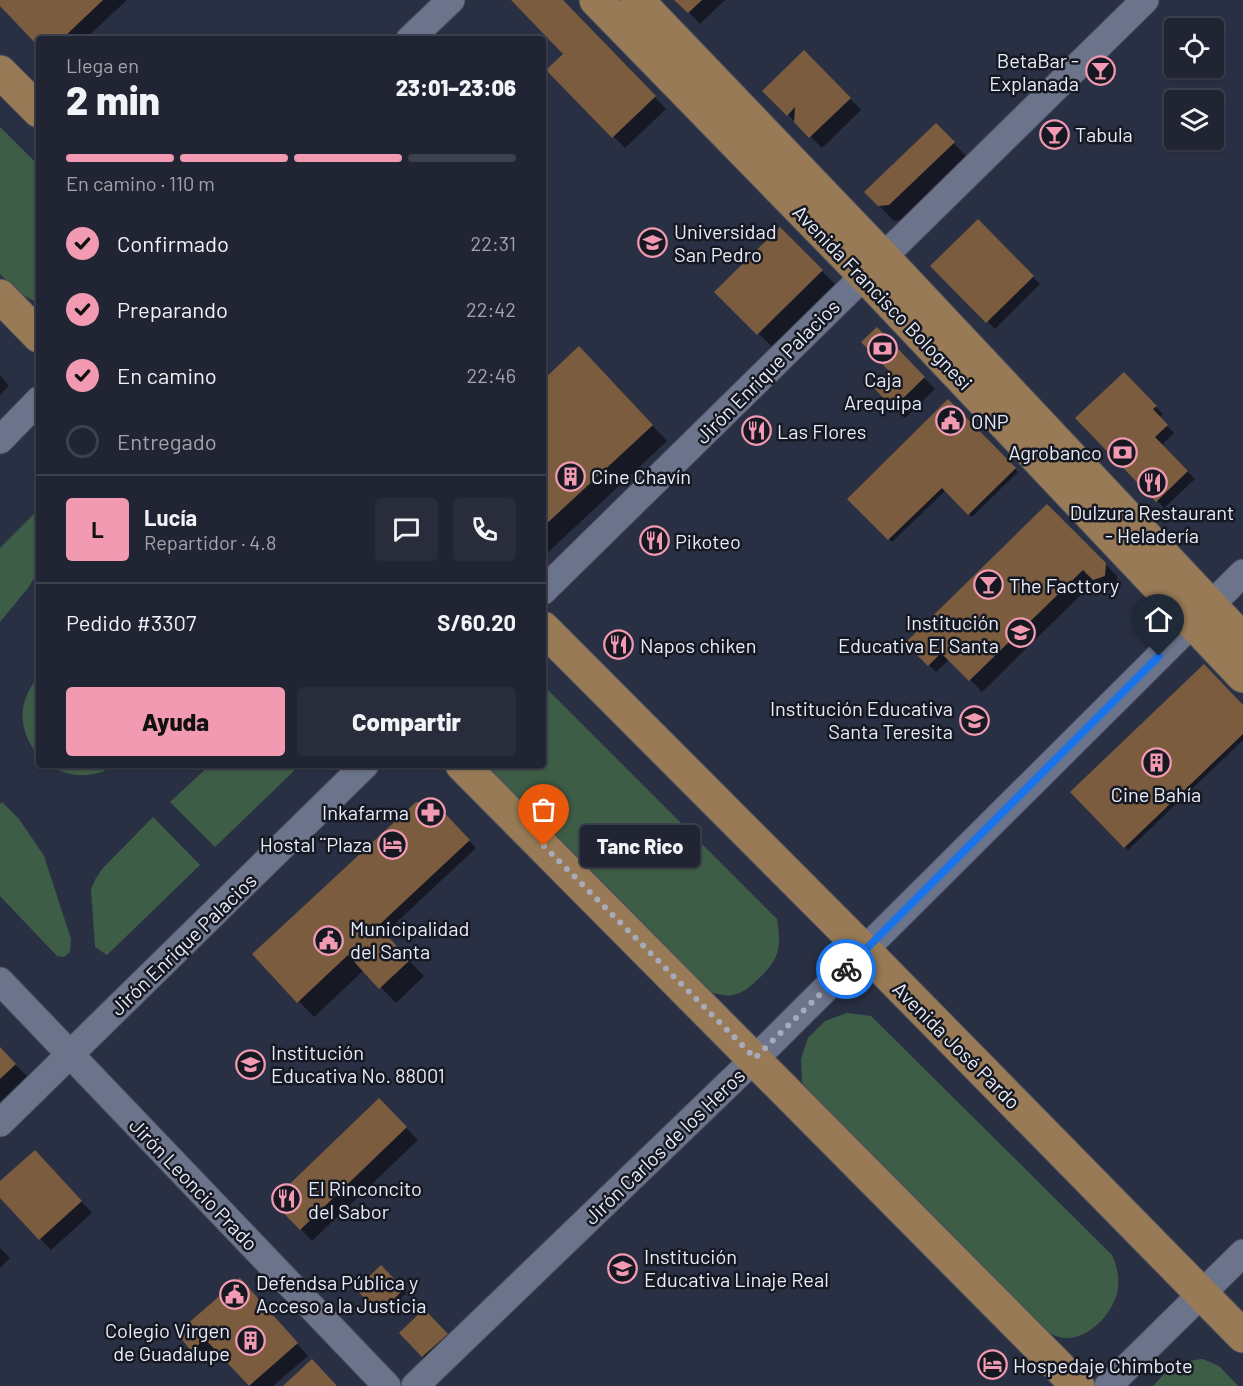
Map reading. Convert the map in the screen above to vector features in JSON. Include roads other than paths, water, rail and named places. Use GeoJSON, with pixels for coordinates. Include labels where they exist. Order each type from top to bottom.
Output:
{"type":"FeatureCollection","features":[{"type":"Feature","properties":{"kind":"main road","name":"Avenida Francisco Bolognesi"},"geometry":{"type":"LineString","coordinates":[[596,0],[873,266]]}},
{"type":"Feature","properties":{"kind":"main road","name":"Avenida Francisco Bolognesi"},"geometry":{"type":"LineString","coordinates":[[637,0],[873,266],[1201,614],[1243,676]]}},
{"type":"Feature","properties":{"kind":"main road"},"geometry":{"type":"LineString","coordinates":[[0,72],[36,108]]}},
{"type":"Feature","properties":{"kind":"main road"},"geometry":{"type":"LineString","coordinates":[[0,296],[36,333]]}},
{"type":"Feature","properties":{"kind":"main road","name":"Avenida Francisco Bolognesi"},"geometry":{"type":"LineString","coordinates":[[1201,614],[1243,640]]}},
{"type":"Feature","properties":{"kind":"main road","name":"Avenida José Pardo"},"geometry":{"type":"LineString","coordinates":[[546,631],[865,951],[1243,1336]]}},
{"type":"Feature","properties":{"kind":"main road"},"geometry":{"type":"LineString","coordinates":[[465,768],[1078,1386]]}},
{"type":"Feature","properties":{"kind":"street"},"geometry":{"type":"LineString","coordinates":[[413,36],[451,0]]}},
{"type":"Feature","properties":{"kind":"street","name":"Jirón Enrique Palacios"},"geometry":{"type":"LineString","coordinates":[[546,588],[1145,0]]}},
{"type":"Feature","properties":{"kind":"street"},"geometry":{"type":"LineString","coordinates":[[0,440],[36,403]]}},
{"type":"Feature","properties":{"kind":"street","name":"Jirón Carlos de los Heros"},"geometry":{"type":"LineString","coordinates":[[415,1386],[865,951],[1243,573]]}},
{"type":"Feature","properties":{"kind":"street","name":"Jirón Enrique Palacios"},"geometry":{"type":"LineString","coordinates":[[0,1123],[362,768]]}},
{"type":"Feature","properties":{"kind":"street","name":"Jirón Leoncio Prado"},"geometry":{"type":"LineString","coordinates":[[0,981],[387,1386]]}},
{"type":"Feature","properties":{"kind":"street"},"geometry":{"type":"LineString","coordinates":[[1108,1386],[1243,1253]]}},
{"type":"Feature","properties":{"kind":"place","name":"BetaBar - Explanada"},"geometry":{"type":"Point","coordinates":[1100,71]}},
{"type":"Feature","properties":{"kind":"place","name":"Tabula"},"geometry":{"type":"Point","coordinates":[1054,134]}},
{"type":"Feature","properties":{"kind":"place","name":"Universidad San Pedro"},"geometry":{"type":"Point","coordinates":[653,242]}},
{"type":"Feature","properties":{"kind":"place","name":"Caja Arequipa"},"geometry":{"type":"Point","coordinates":[883,349]}},
{"type":"Feature","properties":{"kind":"place","name":"ONP"},"geometry":{"type":"Point","coordinates":[950,421]}},
{"type":"Feature","properties":{"kind":"place","name":"Las Flores"},"geometry":{"type":"Point","coordinates":[756,431]}},
{"type":"Feature","properties":{"kind":"place","name":"Agrobanco"},"geometry":{"type":"Point","coordinates":[1123,452]}},
{"type":"Feature","properties":{"kind":"place","name":"Cine Chavín"},"geometry":{"type":"Point","coordinates":[570,476]}},
{"type":"Feature","properties":{"kind":"place","name":"Dulzura Restaurant - Heladería"},"geometry":{"type":"Point","coordinates":[1152,482]}},
{"type":"Feature","properties":{"kind":"place","name":"Pikoteo"},"geometry":{"type":"Point","coordinates":[654,541]}},
{"type":"Feature","properties":{"kind":"place","name":"The Facttory"},"geometry":{"type":"Point","coordinates":[988,585]}},
{"type":"Feature","properties":{"kind":"place","name":"Institución Educativa El Santa"},"geometry":{"type":"Point","coordinates":[1020,633]}},
{"type":"Feature","properties":{"kind":"place","name":"Napos chiken"},"geometry":{"type":"Point","coordinates":[619,645]}},
{"type":"Feature","properties":{"kind":"place","name":"Institución Educativa Santa Teresita"},"geometry":{"type":"Point","coordinates":[974,720]}},
{"type":"Feature","properties":{"kind":"place","name":"Cine Bahía"},"geometry":{"type":"Point","coordinates":[1156,763]}},
{"type":"Feature","properties":{"kind":"place","name":"Inkafarma"},"geometry":{"type":"Point","coordinates":[430,812]}},
{"type":"Feature","properties":{"kind":"place","name":"Hostal ¨Plaza"},"geometry":{"type":"Point","coordinates":[393,844]}},
{"type":"Feature","properties":{"kind":"place","name":"Tanc Rico"},"geometry":{"type":"Point","coordinates":[544,846]}},
{"type":"Feature","properties":{"kind":"place","name":"Municipalidad del Santa"},"geometry":{"type":"Point","coordinates":[329,940]}},
{"type":"Feature","properties":{"kind":"place","name":"Institución Educativa No. 88001"},"geometry":{"type":"Point","coordinates":[250,1064]}},
{"type":"Feature","properties":{"kind":"place","name":"El Rinconcito del Sabor"},"geometry":{"type":"Point","coordinates":[287,1199]}},
{"type":"Feature","properties":{"kind":"place","name":"Institución Educativa Linaje Real"},"geometry":{"type":"Point","coordinates":[623,1268]}},
{"type":"Feature","properties":{"kind":"place","name":"Defendsa Pública y Acceso a la Justicia"},"geometry":{"type":"Point","coordinates":[235,1294]}},
{"type":"Feature","properties":{"kind":"place","name":"Colegio Virgen de Guadalupe"},"geometry":{"type":"Point","coordinates":[251,1341]}},
{"type":"Feature","properties":{"kind":"place","name":"Hospedaje Chimbote"},"geometry":{"type":"Point","coordinates":[992,1365]}}]}
